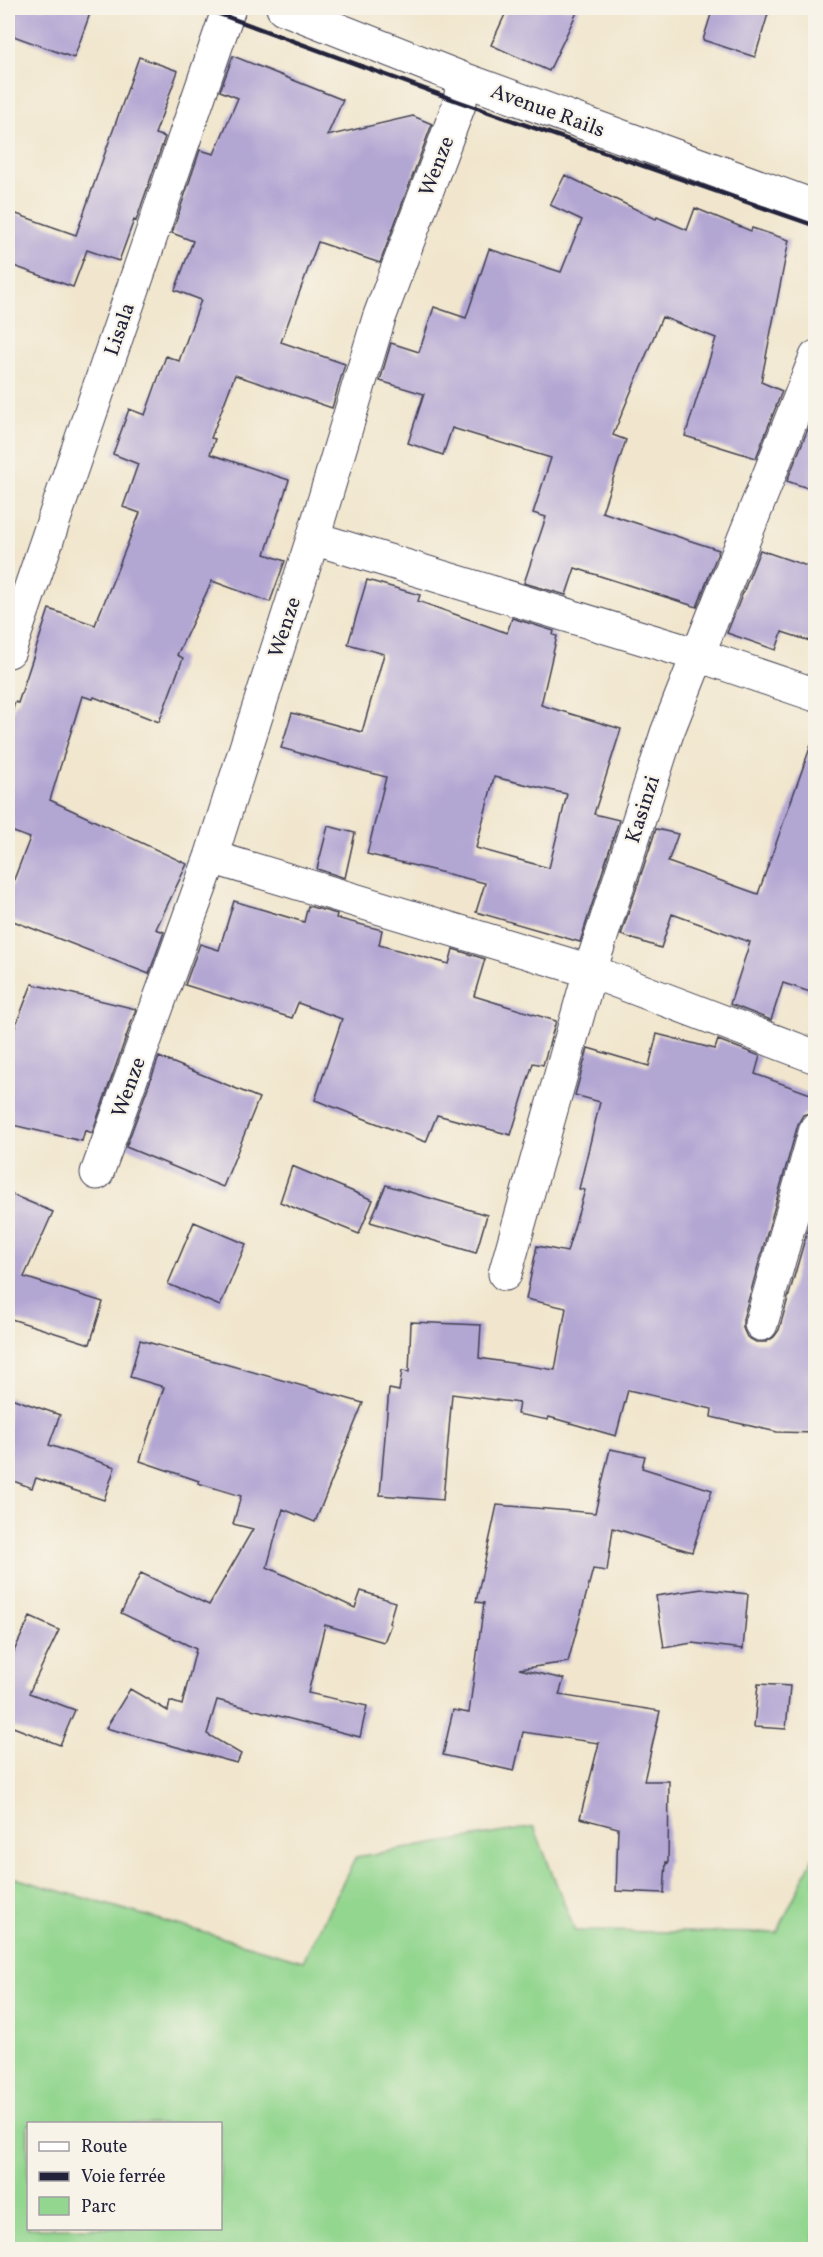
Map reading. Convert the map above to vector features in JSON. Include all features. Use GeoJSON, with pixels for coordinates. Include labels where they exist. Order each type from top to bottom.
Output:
{"type":"FeatureCollection","features":[{"type":"Feature","properties":{"kind":"street","name":"Lisala"},"geometry":{"type":"LineString","coordinates":[[9,651],[229,8]]}},
{"type":"Feature","properties":{"kind":"street","name":"Avenue Rails"},"geometry":{"type":"LineString","coordinates":[[283,8],[463,79],[816,207]]}},
{"type":"Feature","properties":{"kind":"street","name":"Wenze"},"geometry":{"type":"LineString","coordinates":[[97,1173],[212,856],[379,318],[460,102],[463,79]]}},
{"type":"Feature","properties":{"kind":"street","name":"Kasinzi"},"geometry":{"type":"LineString","coordinates":[[505,1274],[590,971],[667,733],[816,357]]}},
{"type":"Feature","properties":{"kind":"street"},"geometry":{"type":"LineString","coordinates":[[312,538],[698,655],[816,695]]}},
{"type":"Feature","properties":{"kind":"street"},"geometry":{"type":"LineString","coordinates":[[212,856],[590,971],[816,1057]]}},
{"type":"Feature","properties":{"kind":"street"},"geometry":{"type":"LineString","coordinates":[[761,1324],[816,1129]]}},
{"type":"Feature","properties":{"kind":"green space"},"geometry":{"type":"Polygon","coordinates":[[[534,1827],[575,1931],[777,1933],[815,1853],[815,2249],[8,2249],[8,1876],[303,1961],[356,1857],[534,1827]]]}},
{"type":"Feature","properties":{"kind":"building"},"geometry":{"type":"Polygon","coordinates":[[[8,8],[92,8],[74,58],[8,34],[8,8]]]}},
{"type":"Feature","properties":{"kind":"building"},"geometry":{"type":"Polygon","coordinates":[[[508,8],[579,8],[549,71],[491,45],[508,8]]]}},
{"type":"Feature","properties":{"kind":"building"},"geometry":{"type":"Polygon","coordinates":[[[713,8],[749,8],[768,14],[755,57],[703,40],[713,8]]]}},
{"type":"Feature","properties":{"kind":"building"},"geometry":{"type":"Polygon","coordinates":[[[233,56],[343,100],[327,136],[413,116],[432,124],[380,263],[318,242],[281,342],[345,364],[332,408],[235,375],[211,438],[215,439],[210,454],[289,480],[265,554],[285,561],[270,602],[212,581],[177,655],[183,658],[159,722],[94,697],[93,699],[82,696],[50,800],[187,864],[156,929],[164,932],[149,974],[8,919],[8,895],[30,838],[8,830],[8,726],[15,702],[18,703],[49,609],[95,625],[140,513],[123,507],[138,464],[113,454],[129,409],[145,415],[166,356],[179,361],[201,300],[175,290],[193,241],[172,233],[200,150],[214,154],[238,98],[220,91],[233,56]]]}},
{"type":"Feature","properties":{"kind":"building"},"geometry":{"type":"Polygon","coordinates":[[[139,57],[178,71],[155,134],[165,137],[136,221],[134,220],[119,261],[87,250],[73,287],[8,264],[8,211],[76,235],[139,57]]]}},
{"type":"Feature","properties":{"kind":"building"},"geometry":{"type":"Polygon","coordinates":[[[565,175],[656,219],[657,217],[687,230],[695,208],[751,231],[752,228],[789,240],[761,382],[782,391],[756,458],[685,436],[716,338],[662,317],[613,435],[626,440],[602,512],[719,550],[697,607],[575,568],[566,595],[524,583],[546,517],[533,513],[551,458],[452,428],[443,455],[408,443],[424,394],[380,381],[391,343],[419,352],[434,307],[466,318],[489,249],[561,272],[582,220],[550,205],[565,175]]]}},
{"type":"Feature","properties":{"kind":"building"},"geometry":{"type":"Polygon","coordinates":[[[816,409],[816,491],[787,481],[816,409]]]}},
{"type":"Feature","properties":{"kind":"building"},"geometry":{"type":"Polygon","coordinates":[[[760,550],[816,569],[816,643],[782,632],[776,650],[727,633],[760,550]]]}},
{"type":"Feature","properties":{"kind":"building"},"geometry":{"type":"Polygon","coordinates":[[[367,580],[420,595],[418,601],[507,633],[512,618],[554,631],[553,635],[557,636],[541,705],[621,729],[594,814],[619,820],[580,942],[476,912],[485,883],[367,854],[386,777],[281,748],[292,713],[362,732],[384,654],[348,644],[367,580]],[[494,777],[476,848],[549,868],[567,794],[494,777]]]}},
{"type":"Feature","properties":{"kind":"building"},"geometry":{"type":"Polygon","coordinates":[[[811,745],[816,745],[816,994],[783,983],[771,1020],[730,1004],[750,942],[672,914],[661,948],[621,935],[656,829],[678,834],[668,862],[758,894],[811,745]]]}},
{"type":"Feature","properties":{"kind":"building"},"geometry":{"type":"Polygon","coordinates":[[[328,826],[355,833],[345,878],[317,869],[328,826]]]}},
{"type":"Feature","properties":{"kind":"building"},"geometry":{"type":"Polygon","coordinates":[[[234,901],[304,922],[308,906],[337,914],[336,918],[382,930],[379,945],[449,964],[453,949],[485,959],[474,996],[556,1021],[543,1065],[533,1063],[511,1135],[437,1115],[426,1142],[315,1100],[342,1019],[298,1003],[292,1018],[185,985],[200,944],[219,950],[234,901]]]}},
{"type":"Feature","properties":{"kind":"building"},"geometry":{"type":"Polygon","coordinates":[[[32,984],[136,1009],[92,1133],[85,1130],[82,1141],[8,1124],[8,1045],[32,984]]]}},
{"type":"Feature","properties":{"kind":"building"},"geometry":{"type":"Polygon","coordinates":[[[657,1034],[715,1049],[718,1040],[760,1056],[755,1074],[816,1096],[816,1111],[803,1115],[798,1124],[743,1319],[743,1328],[747,1337],[756,1342],[766,1342],[779,1330],[816,1200],[816,1433],[777,1432],[711,1417],[712,1409],[628,1390],[616,1436],[549,1417],[548,1420],[517,1414],[519,1403],[452,1394],[443,1500],[380,1495],[389,1389],[399,1391],[402,1371],[409,1372],[411,1322],[481,1325],[479,1358],[555,1370],[566,1308],[526,1299],[537,1246],[567,1252],[585,1190],[579,1189],[600,1102],[575,1095],[588,1048],[649,1066],[657,1034]]]}},
{"type":"Feature","properties":{"kind":"building"},"geometry":{"type":"Polygon","coordinates":[[[159,1057],[259,1098],[223,1187],[126,1147],[159,1057]]]}},
{"type":"Feature","properties":{"kind":"building"},"geometry":{"type":"Polygon","coordinates":[[[292,1166],[373,1200],[359,1234],[280,1202],[292,1166]]]}},
{"type":"Feature","properties":{"kind":"building"},"geometry":{"type":"Polygon","coordinates":[[[386,1185],[487,1215],[476,1253],[370,1222],[386,1185]]]}},
{"type":"Feature","properties":{"kind":"building"},"geometry":{"type":"Polygon","coordinates":[[[8,1193],[53,1212],[24,1277],[103,1302],[90,1344],[8,1318],[8,1193]]]}},
{"type":"Feature","properties":{"kind":"building"},"geometry":{"type":"Polygon","coordinates":[[[194,1222],[246,1244],[220,1306],[168,1284],[194,1222]]]}},
{"type":"Feature","properties":{"kind":"building"},"geometry":{"type":"Polygon","coordinates":[[[140,1340],[363,1403],[315,1522],[283,1509],[267,1567],[355,1608],[361,1591],[395,1602],[389,1623],[391,1624],[384,1642],[325,1625],[308,1693],[367,1706],[360,1737],[217,1700],[207,1734],[241,1754],[237,1763],[106,1728],[130,1689],[168,1711],[170,1701],[182,1705],[196,1649],[121,1613],[141,1573],[209,1605],[253,1529],[233,1524],[241,1496],[140,1461],[164,1387],[130,1377],[140,1340]]]}},
{"type":"Feature","properties":{"kind":"building"},"geometry":{"type":"Polygon","coordinates":[[[8,1397],[60,1415],[49,1445],[115,1467],[104,1500],[36,1478],[32,1488],[8,1479],[8,1397]]]}},
{"type":"Feature","properties":{"kind":"building"},"geometry":{"type":"Polygon","coordinates":[[[610,1449],[645,1456],[642,1468],[712,1490],[692,1552],[613,1528],[607,1571],[593,1569],[568,1662],[519,1669],[564,1679],[559,1695],[660,1711],[644,1781],[669,1781],[668,1863],[666,1862],[664,1893],[616,1891],[618,1828],[580,1818],[599,1743],[523,1732],[514,1771],[443,1755],[453,1710],[469,1713],[484,1603],[476,1602],[497,1505],[595,1513],[610,1449]]]}},
{"type":"Feature","properties":{"kind":"building"},"geometry":{"type":"Polygon","coordinates":[[[702,1589],[748,1594],[743,1649],[692,1643],[664,1648],[656,1596],[702,1589]]]}},
{"type":"Feature","properties":{"kind":"building"},"geometry":{"type":"Polygon","coordinates":[[[30,1617],[59,1630],[29,1693],[75,1710],[60,1745],[13,1727],[8,1739],[8,1664],[30,1617]]]}},
{"type":"Feature","properties":{"kind":"building"},"geometry":{"type":"Polygon","coordinates":[[[758,1684],[790,1686],[786,1729],[754,1727],[758,1684]]]}},
{"type":"Feature","properties":{"kind":"railway"},"geometry":{"type":"LineString","coordinates":[[203,8],[460,102],[816,226]]}}]}
